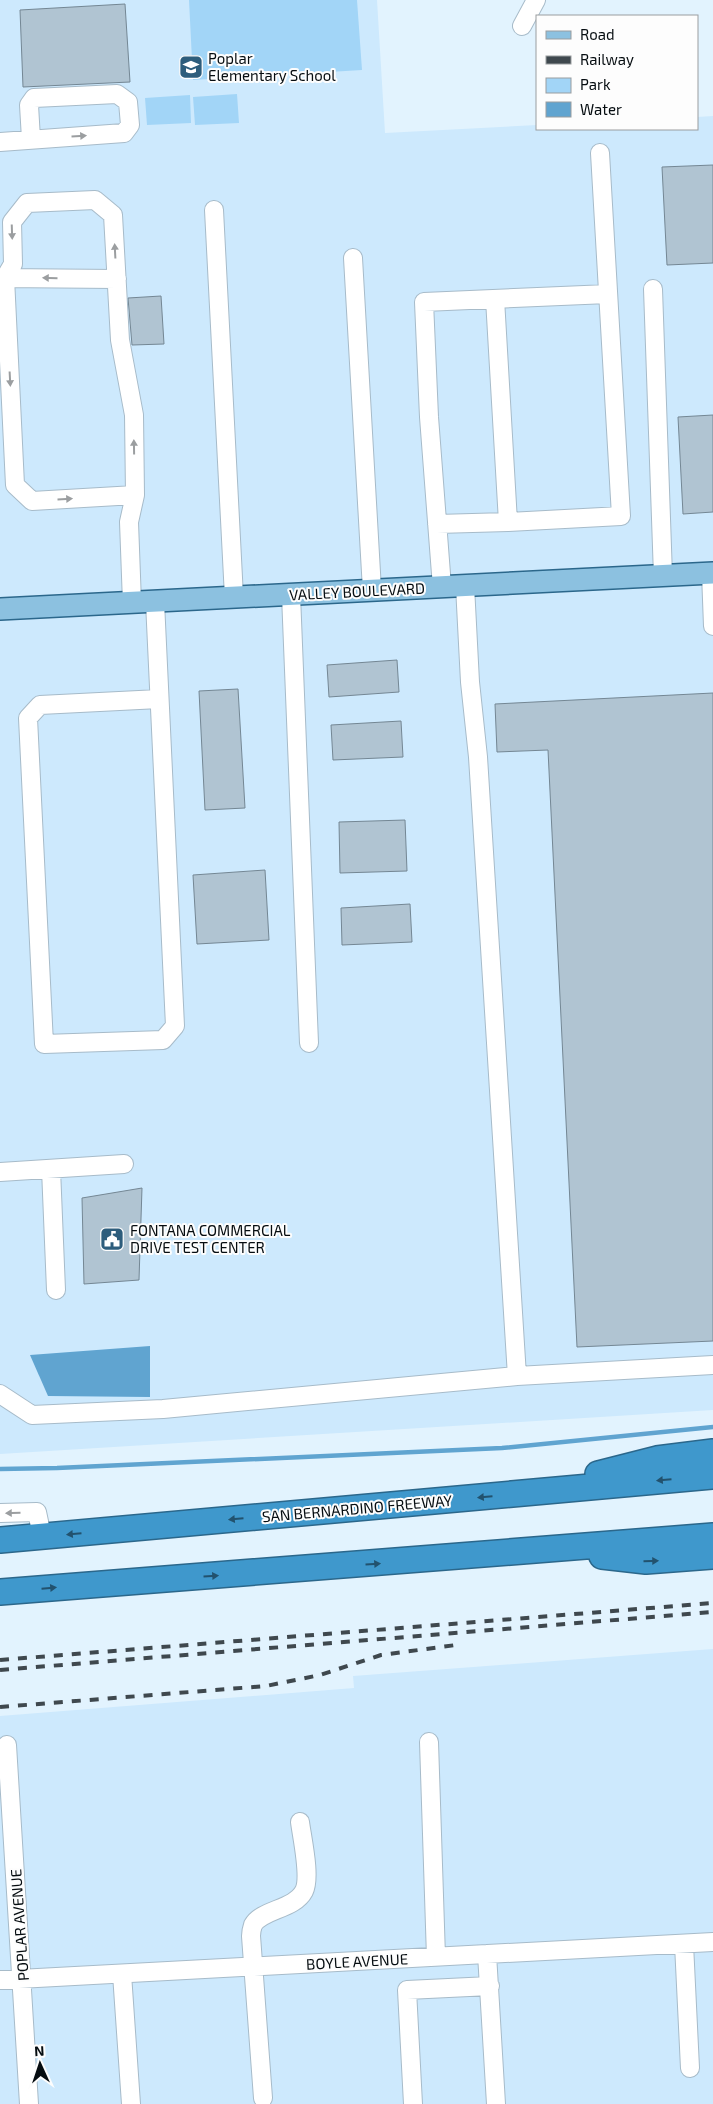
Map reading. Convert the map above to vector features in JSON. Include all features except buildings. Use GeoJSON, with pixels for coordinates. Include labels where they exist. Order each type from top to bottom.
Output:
{"type":"FeatureCollection","features":[{"type":"Feature","properties":{"kind":"highway"},"geometry":{"type":"LineString","coordinates":[[526,1493],[657,1459],[713,1452]]}},
{"type":"Feature","properties":{"kind":"highway","name":"SAN BERNARDINO FREEWAY"},"geometry":{"type":"LineString","coordinates":[[0,1540],[713,1476]]}},
{"type":"Feature","properties":{"kind":"highway"},"geometry":{"type":"LineString","coordinates":[[0,1592],[713,1536]]}},
{"type":"Feature","properties":{"kind":"highway"},"geometry":{"type":"LineString","coordinates":[[550,1550],[646,1561],[713,1556]]}},
{"type":"Feature","properties":{"kind":"main road","name":"VALLEY BOULEVARD"},"geometry":{"type":"LineString","coordinates":[[0,610],[712,573]]}},
{"type":"Feature","properties":{"kind":"street"},"geometry":{"type":"LineString","coordinates":[[522,26],[536,0]]}},
{"type":"Feature","properties":{"kind":"street"},"geometry":{"type":"LineString","coordinates":[[0,142],[124,133],[130,125],[128,102],[117,94],[34,98],[29,105],[31,139]]}},
{"type":"Feature","properties":{"kind":"street"},"geometry":{"type":"LineString","coordinates":[[437,524],[620,516],[600,153]]}},
{"type":"Feature","properties":{"kind":"street"},"geometry":{"type":"LineString","coordinates":[[132,603],[129,522],[135,495],[134,415],[120,340],[113,215],[95,200],[27,203],[12,222],[13,264],[2,278],[15,485],[32,501],[135,495]]}},
{"type":"Feature","properties":{"kind":"street"},"geometry":{"type":"LineString","coordinates":[[214,210],[234,598]]}},
{"type":"Feature","properties":{"kind":"street"},"geometry":{"type":"LineString","coordinates":[[353,258],[372,590]]}},
{"type":"Feature","properties":{"kind":"street"},"geometry":{"type":"LineString","coordinates":[[2,278],[116,279]]}},
{"type":"Feature","properties":{"kind":"street"},"geometry":{"type":"LineString","coordinates":[[653,289],[663,576]]}},
{"type":"Feature","properties":{"kind":"street"},"geometry":{"type":"LineString","coordinates":[[442,587],[429,417],[424,302],[608,294]]}},
{"type":"Feature","properties":{"kind":"street"},"geometry":{"type":"LineString","coordinates":[[495,299],[508,522]]}},
{"type":"Feature","properties":{"kind":"street"},"geometry":{"type":"LineString","coordinates":[[712,573],[713,626]]}},
{"type":"Feature","properties":{"kind":"street"},"geometry":{"type":"LineString","coordinates":[[465,586],[470,682],[478,757],[517,1376]]}},
{"type":"Feature","properties":{"kind":"street"},"geometry":{"type":"LineString","coordinates":[[291,595],[308,1043]]}},
{"type":"Feature","properties":{"kind":"street"},"geometry":{"type":"LineString","coordinates":[[156,602],[175,1026],[162,1040],[44,1044],[28,718],[40,705],[159,699]]}},
{"type":"Feature","properties":{"kind":"street"},"geometry":{"type":"LineString","coordinates":[[0,1172],[124,1164]]}},
{"type":"Feature","properties":{"kind":"street"},"geometry":{"type":"LineString","coordinates":[[51,1169],[56,1290]]}},
{"type":"Feature","properties":{"kind":"street"},"geometry":{"type":"LineString","coordinates":[[0,1394],[32,1415],[163,1409],[517,1376],[713,1365]]}},
{"type":"Feature","properties":{"kind":"street"},"geometry":{"type":"LineString","coordinates":[[0,1513],[37,1512],[42,1536]]}},
{"type":"Feature","properties":{"kind":"street"},"geometry":{"type":"LineString","coordinates":[[429,1742],[436,1957]]}},
{"type":"Feature","properties":{"kind":"street","name":"POPLAR AVENUE"},"geometry":{"type":"LineString","coordinates":[[7,1745],[30,2104]]}},
{"type":"Feature","properties":{"kind":"street"},"geometry":{"type":"LineString","coordinates":[[264,2098],[250,1936],[254,1925],[260,1917],[282,1909],[296,1900],[304,1891],[306,1877],[300,1822]]}},
{"type":"Feature","properties":{"kind":"street","name":"BOYLE AVENUE"},"geometry":{"type":"LineString","coordinates":[[0,1980],[713,1942]]}},
{"type":"Feature","properties":{"kind":"street"},"geometry":{"type":"LineString","coordinates":[[684,1944],[690,2068]]}},
{"type":"Feature","properties":{"kind":"street"},"geometry":{"type":"LineString","coordinates":[[488,1954],[496,2104]]}},
{"type":"Feature","properties":{"kind":"street"},"geometry":{"type":"LineString","coordinates":[[122,1974],[131,2104]]}},
{"type":"Feature","properties":{"kind":"street"},"geometry":{"type":"LineString","coordinates":[[413,2104],[406,1990],[490,1986]]}},
{"type":"Feature","properties":{"kind":"shaded area"},"geometry":{"type":"Polygon","coordinates":[[[0,0],[377,0],[385,133],[536,125],[536,130],[698,130],[698,117],[713,116],[713,1410],[0,1454],[0,0]]]}},
{"type":"Feature","properties":{"kind":"shaded area"},"geometry":{"type":"Polygon","coordinates":[[[713,1649],[713,2104],[0,2104],[0,1716],[354,1688],[353,1676],[713,1649]]]}},
{"type":"Feature","properties":{"kind":"green space"},"geometry":{"type":"Polygon","coordinates":[[[189,0],[357,0],[362,70],[193,80],[189,0]]]}},
{"type":"Feature","properties":{"kind":"green space"},"geometry":{"type":"Polygon","coordinates":[[[237,94],[239,123],[195,125],[193,97],[237,94]]]}},
{"type":"Feature","properties":{"kind":"green space"},"geometry":{"type":"Polygon","coordinates":[[[190,95],[191,123],[147,125],[145,98],[190,95]]]}},
{"type":"Feature","properties":{"kind":"water"},"geometry":{"type":"Polygon","coordinates":[[[150,1346],[150,1397],[48,1396],[30,1355],[150,1346]]]}},
{"type":"Feature","properties":{"kind":"waterway"},"geometry":{"type":"LineString","coordinates":[[0,1469],[502,1448],[713,1427]]}},
{"type":"Feature","properties":{"kind":"railway"},"geometry":{"type":"LineString","coordinates":[[0,1660],[713,1603]]}},
{"type":"Feature","properties":{"kind":"railway"},"geometry":{"type":"LineString","coordinates":[[0,1670],[713,1612]]}},
{"type":"Feature","properties":{"kind":"railway"},"geometry":{"type":"LineString","coordinates":[[0,1707],[266,1686],[320,1675],[381,1655],[456,1645]]}},
{"type":"Feature","properties":{"kind":"place","name":"Poplar Elementary School"},"geometry":{"type":"Point","coordinates":[191,67]}},
{"type":"Feature","properties":{"kind":"place","name":"FONTANA COMMERCIAL DRIVE TEST CENTER"},"geometry":{"type":"Point","coordinates":[112,1239]}}]}
